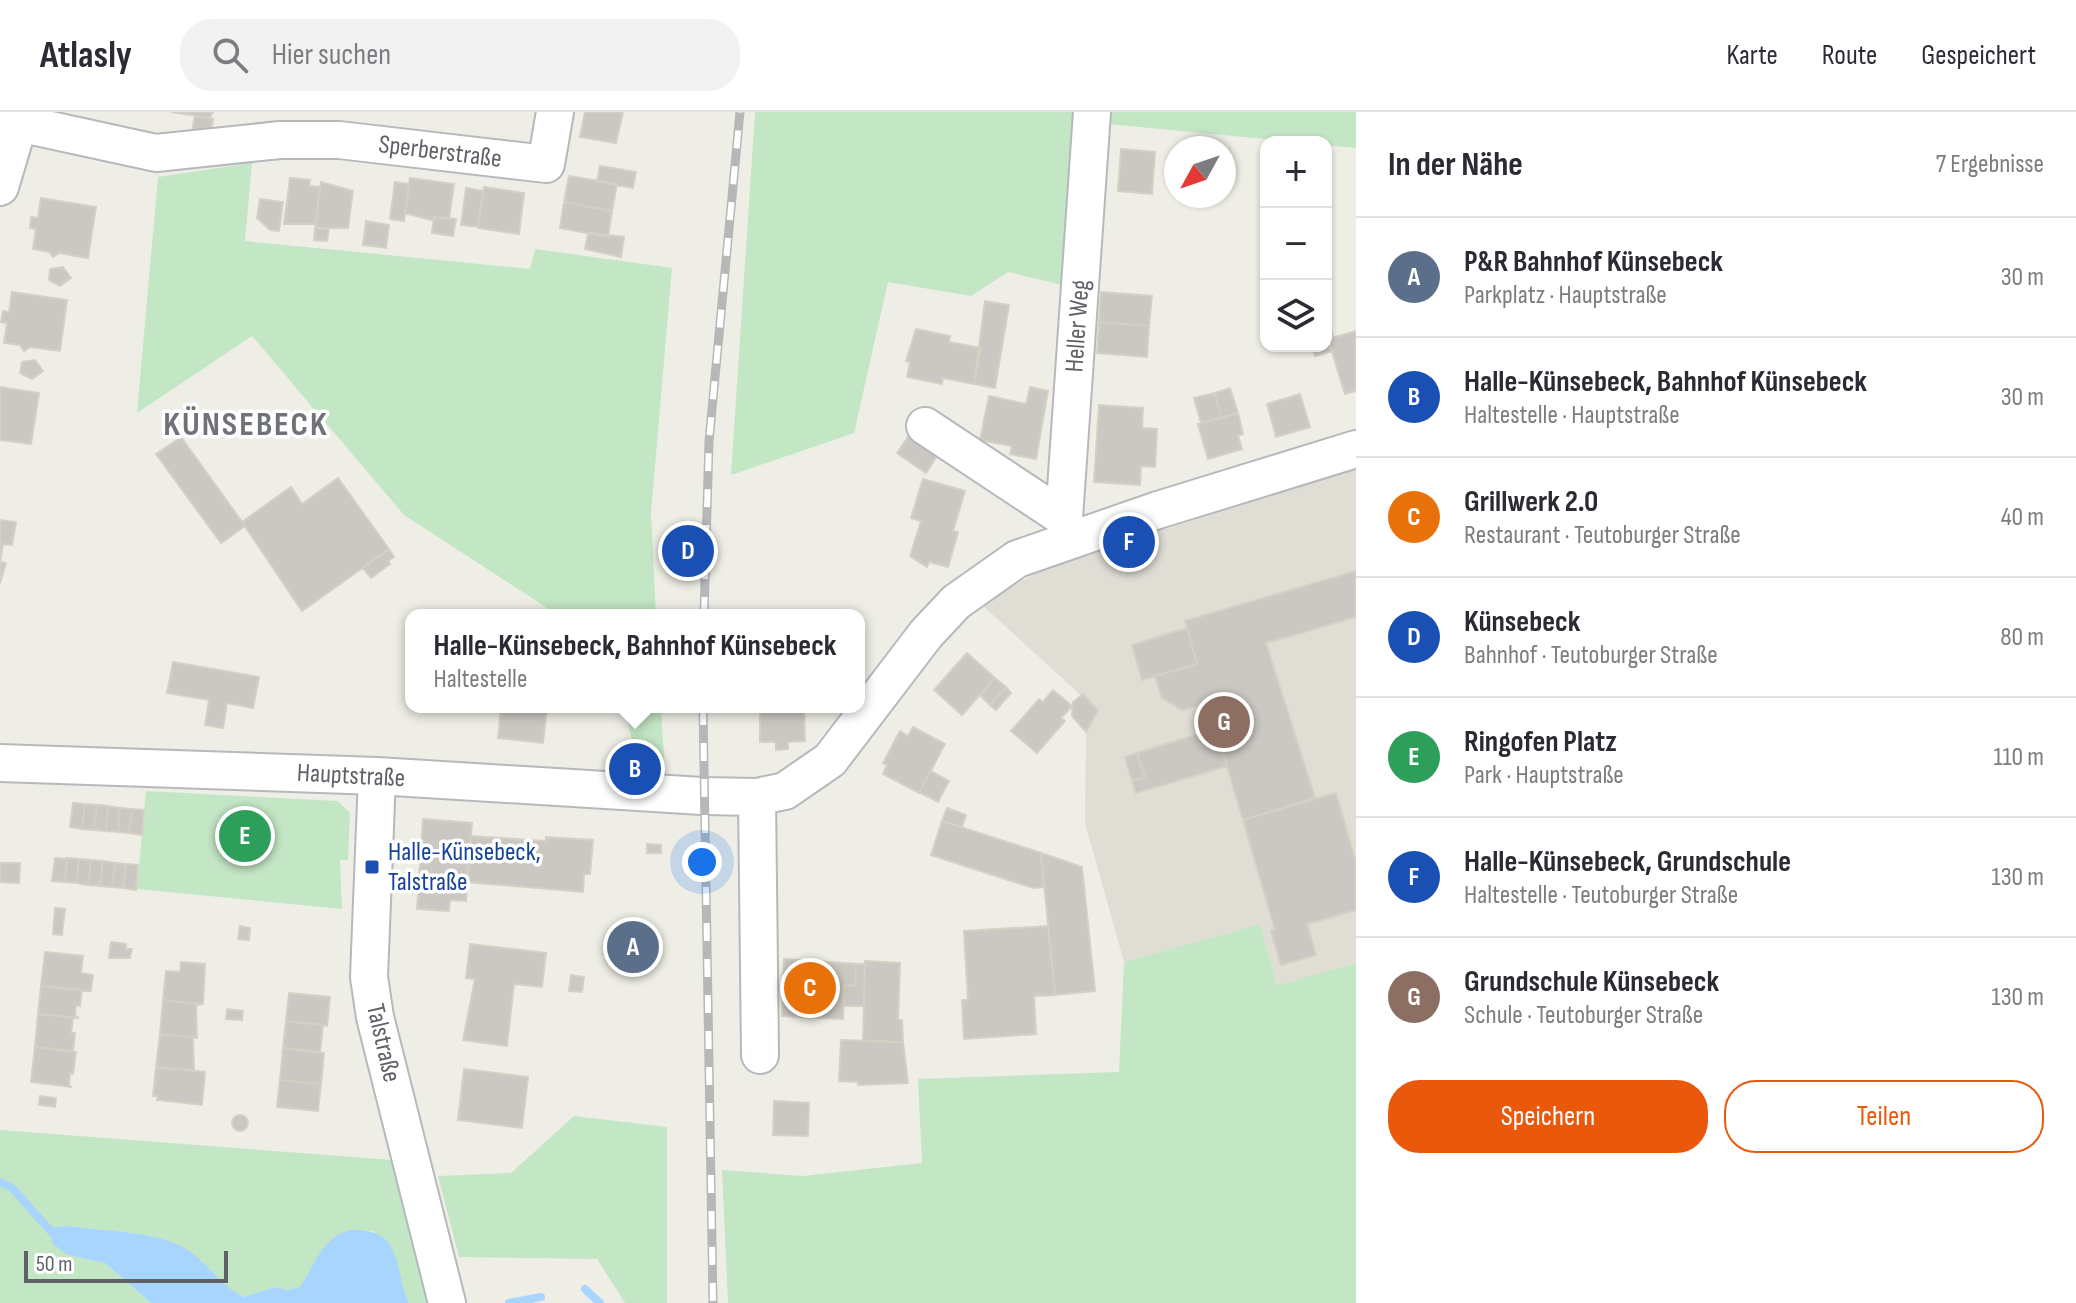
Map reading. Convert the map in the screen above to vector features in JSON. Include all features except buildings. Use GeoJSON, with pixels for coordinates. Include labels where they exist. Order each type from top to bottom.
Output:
{"type":"FeatureCollection","features":[{"type":"Feature","properties":{"kind":"street","name":"Sperberstraße"},"geometry":{"type":"LineString","coordinates":[[9,121],[156,153],[283,126],[339,140],[546,164],[555,112]]}},
{"type":"Feature","properties":{"kind":"street","name":"Heller Weg"},"geometry":{"type":"LineString","coordinates":[[1067,528],[1092,112]]}},
{"type":"Feature","properties":{"kind":"street"},"geometry":{"type":"LineString","coordinates":[[0,187],[9,121]]}},
{"type":"Feature","properties":{"kind":"street"},"geometry":{"type":"LineString","coordinates":[[925,426],[1067,528]]}},
{"type":"Feature","properties":{"kind":"street","name":"Hauptstraße"},"geometry":{"type":"LineString","coordinates":[[0,763],[377,776],[702,796],[757,797],[785,791],[830,760],[926,634],[956,602],[1067,528],[1356,449]]}},
{"type":"Feature","properties":{"kind":"street","name":"Talstraße"},"geometry":{"type":"LineString","coordinates":[[377,776],[369,977],[375,1017],[447,1303]]}},
{"type":"Feature","properties":{"kind":"street"},"geometry":{"type":"LineString","coordinates":[[757,797],[760,1055]]}},
{"type":"Feature","properties":{"kind":"shaded area"},"geometry":{"type":"Polygon","coordinates":[[[1356,468],[1356,963],[1277,985],[1260,924],[1124,962],[1085,823],[1086,732],[1098,711],[981,604],[1047,567],[1356,468]]]}},
{"type":"Feature","properties":{"kind":"green space"},"geometry":{"type":"Polygon","coordinates":[[[755,112],[1081,112],[1063,285],[1008,272],[971,296],[888,282],[854,433],[731,475],[755,112]]]}},
{"type":"Feature","properties":{"kind":"green space"},"geometry":{"type":"Polygon","coordinates":[[[1099,112],[1356,112],[1356,148],[1332,146],[1332,136],[1260,136],[1260,139],[1098,123],[1099,112]]]}},
{"type":"Feature","properties":{"kind":"green space"},"geometry":{"type":"Polygon","coordinates":[[[252,163],[245,241],[530,269],[535,249],[672,268],[651,513],[656,609],[549,609],[404,515],[252,336],[137,413],[158,177],[252,163]]]}},
{"type":"Feature","properties":{"kind":"green space"},"geometry":{"type":"Polygon","coordinates":[[[625,713],[661,713],[665,772],[639,770],[625,713]]]}},
{"type":"Feature","properties":{"kind":"green space"},"geometry":{"type":"Polygon","coordinates":[[[146,791],[338,801],[350,813],[348,860],[340,860],[342,909],[137,889],[146,791]]]}},
{"type":"Feature","properties":{"kind":"green space"},"geometry":{"type":"Polygon","coordinates":[[[1260,924],[1277,985],[1356,963],[1356,1303],[728,1303],[722,1170],[803,1176],[922,1163],[918,1079],[1119,1072],[1124,962],[1260,924]]]}},
{"type":"Feature","properties":{"kind":"green space"},"geometry":{"type":"Polygon","coordinates":[[[574,1116],[667,1127],[667,1303],[625,1303],[597,1259],[459,1257],[438,1176],[511,1173],[574,1116]]]}},
{"type":"Feature","properties":{"kind":"green space"},"geometry":{"type":"Polygon","coordinates":[[[0,1130],[393,1160],[428,1303],[409,1303],[375,1232],[361,1231],[339,1238],[322,1254],[300,1287],[287,1290],[275,1287],[243,1297],[189,1251],[168,1241],[140,1234],[70,1226],[56,1227],[68,1255],[105,1263],[151,1303],[0,1303],[0,1130]]]}},
{"type":"Feature","properties":{"kind":"water"},"geometry":{"type":"Polygon","coordinates":[[[70,1226],[141,1234],[181,1246],[243,1297],[275,1287],[287,1290],[300,1287],[333,1238],[354,1230],[371,1232],[390,1245],[409,1303],[151,1303],[105,1263],[68,1255],[53,1244],[49,1231],[70,1226]]]}},
{"type":"Feature","properties":{"kind":"waterway"},"geometry":{"type":"LineString","coordinates":[[0,1182],[12,1188],[56,1237]]}},
{"type":"Feature","properties":{"kind":"waterway"},"geometry":{"type":"LineString","coordinates":[[585,1289],[600,1303]]}},
{"type":"Feature","properties":{"kind":"waterway"},"geometry":{"type":"LineString","coordinates":[[509,1303],[541,1297]]}},
{"type":"Feature","properties":{"kind":"railway"},"geometry":{"type":"LineString","coordinates":[[704,609],[709,441],[740,112]]}},
{"type":"Feature","properties":{"kind":"railway"},"geometry":{"type":"LineString","coordinates":[[703,713],[713,1303]]}},
{"type":"Feature","properties":{"kind":"place","name":"Halle-Künsebeck, Grundschule"},"geometry":{"type":"Point","coordinates":[1129,542]}},
{"type":"Feature","properties":{"kind":"place","name":"Künsebeck"},"geometry":{"type":"Point","coordinates":[688,551]}},
{"type":"Feature","properties":{"kind":"place","name":"Grundschule Künsebeck"},"geometry":{"type":"Point","coordinates":[1224,722]}},
{"type":"Feature","properties":{"kind":"place","name":"Halle-Künsebeck, Bahnhof Künsebeck"},"geometry":{"type":"Point","coordinates":[635,769]}},
{"type":"Feature","properties":{"kind":"place","name":"Ringofen Platz"},"geometry":{"type":"Point","coordinates":[245,836]}},
{"type":"Feature","properties":{"kind":"place","name":"Halle-Künsebeck, Talstraße"},"geometry":{"type":"Point","coordinates":[372,867]}},
{"type":"Feature","properties":{"kind":"place","name":"P&R Bahnhof Künsebeck"},"geometry":{"type":"Point","coordinates":[633,947]}},
{"type":"Feature","properties":{"kind":"place","name":"Grillwerk 2.0"},"geometry":{"type":"Point","coordinates":[810,988]}},
{"type":"Feature","properties":{"kind":"district","name":"KÜNSEBECK"},"geometry":{"type":"Point","coordinates":[246,424]}}]}
